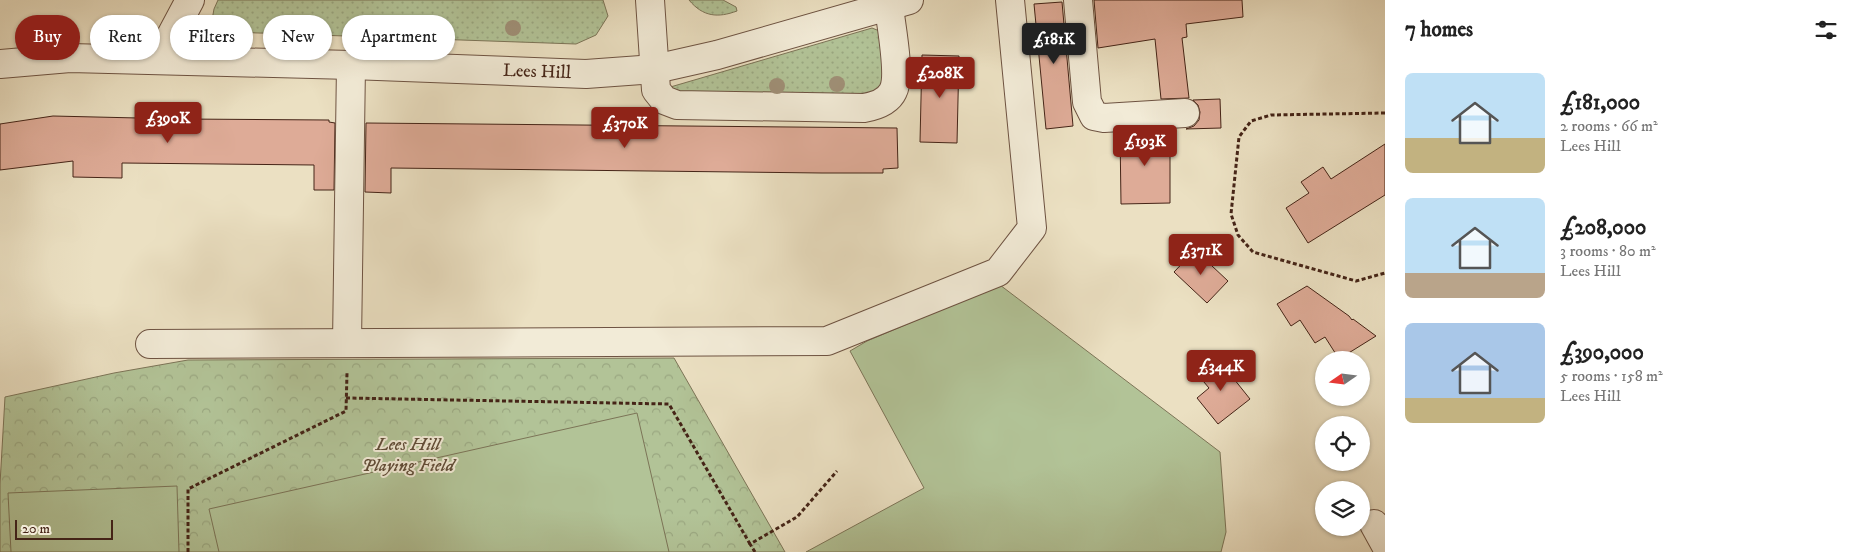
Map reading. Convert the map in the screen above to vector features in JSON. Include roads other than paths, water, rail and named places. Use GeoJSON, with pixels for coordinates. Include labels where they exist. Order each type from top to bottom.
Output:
{"type":"FeatureCollection","features":[{"type":"Feature","properties":{"kind":"street"},"geometry":{"type":"LineString","coordinates":[[160,56],[190,0]]}},
{"type":"Feature","properties":{"kind":"street"},"geometry":{"type":"LineString","coordinates":[[649,0],[654,69]]}},
{"type":"Feature","properties":{"kind":"street"},"geometry":{"type":"LineString","coordinates":[[150,344],[827,341],[998,272],[1032,228],[1010,0]]}},
{"type":"Feature","properties":{"kind":"street"},"geometry":{"type":"LineString","coordinates":[[1078,0],[1087,102],[1094,116],[1104,118],[1185,113]]}},
{"type":"Feature","properties":{"kind":"street","name":"Lees Hill"},"geometry":{"type":"LineString","coordinates":[[158,60],[586,74],[654,69],[717,55],[899,3],[896,78],[893,92],[885,101],[874,106],[864,108],[677,105],[664,100],[656,90],[654,69]]}},
{"type":"Feature","properties":{"kind":"street","name":"Lees Hill"},"geometry":{"type":"LineString","coordinates":[[0,64],[70,58],[90,58]]}},
{"type":"Feature","properties":{"kind":"street"},"geometry":{"type":"LineString","coordinates":[[347,343],[351,65]]}},
{"type":"Feature","properties":{"kind":"park label","name":"Lees Hill Playing Field"},"geometry":{"type":"Point","coordinates":[408,455]}}]}
